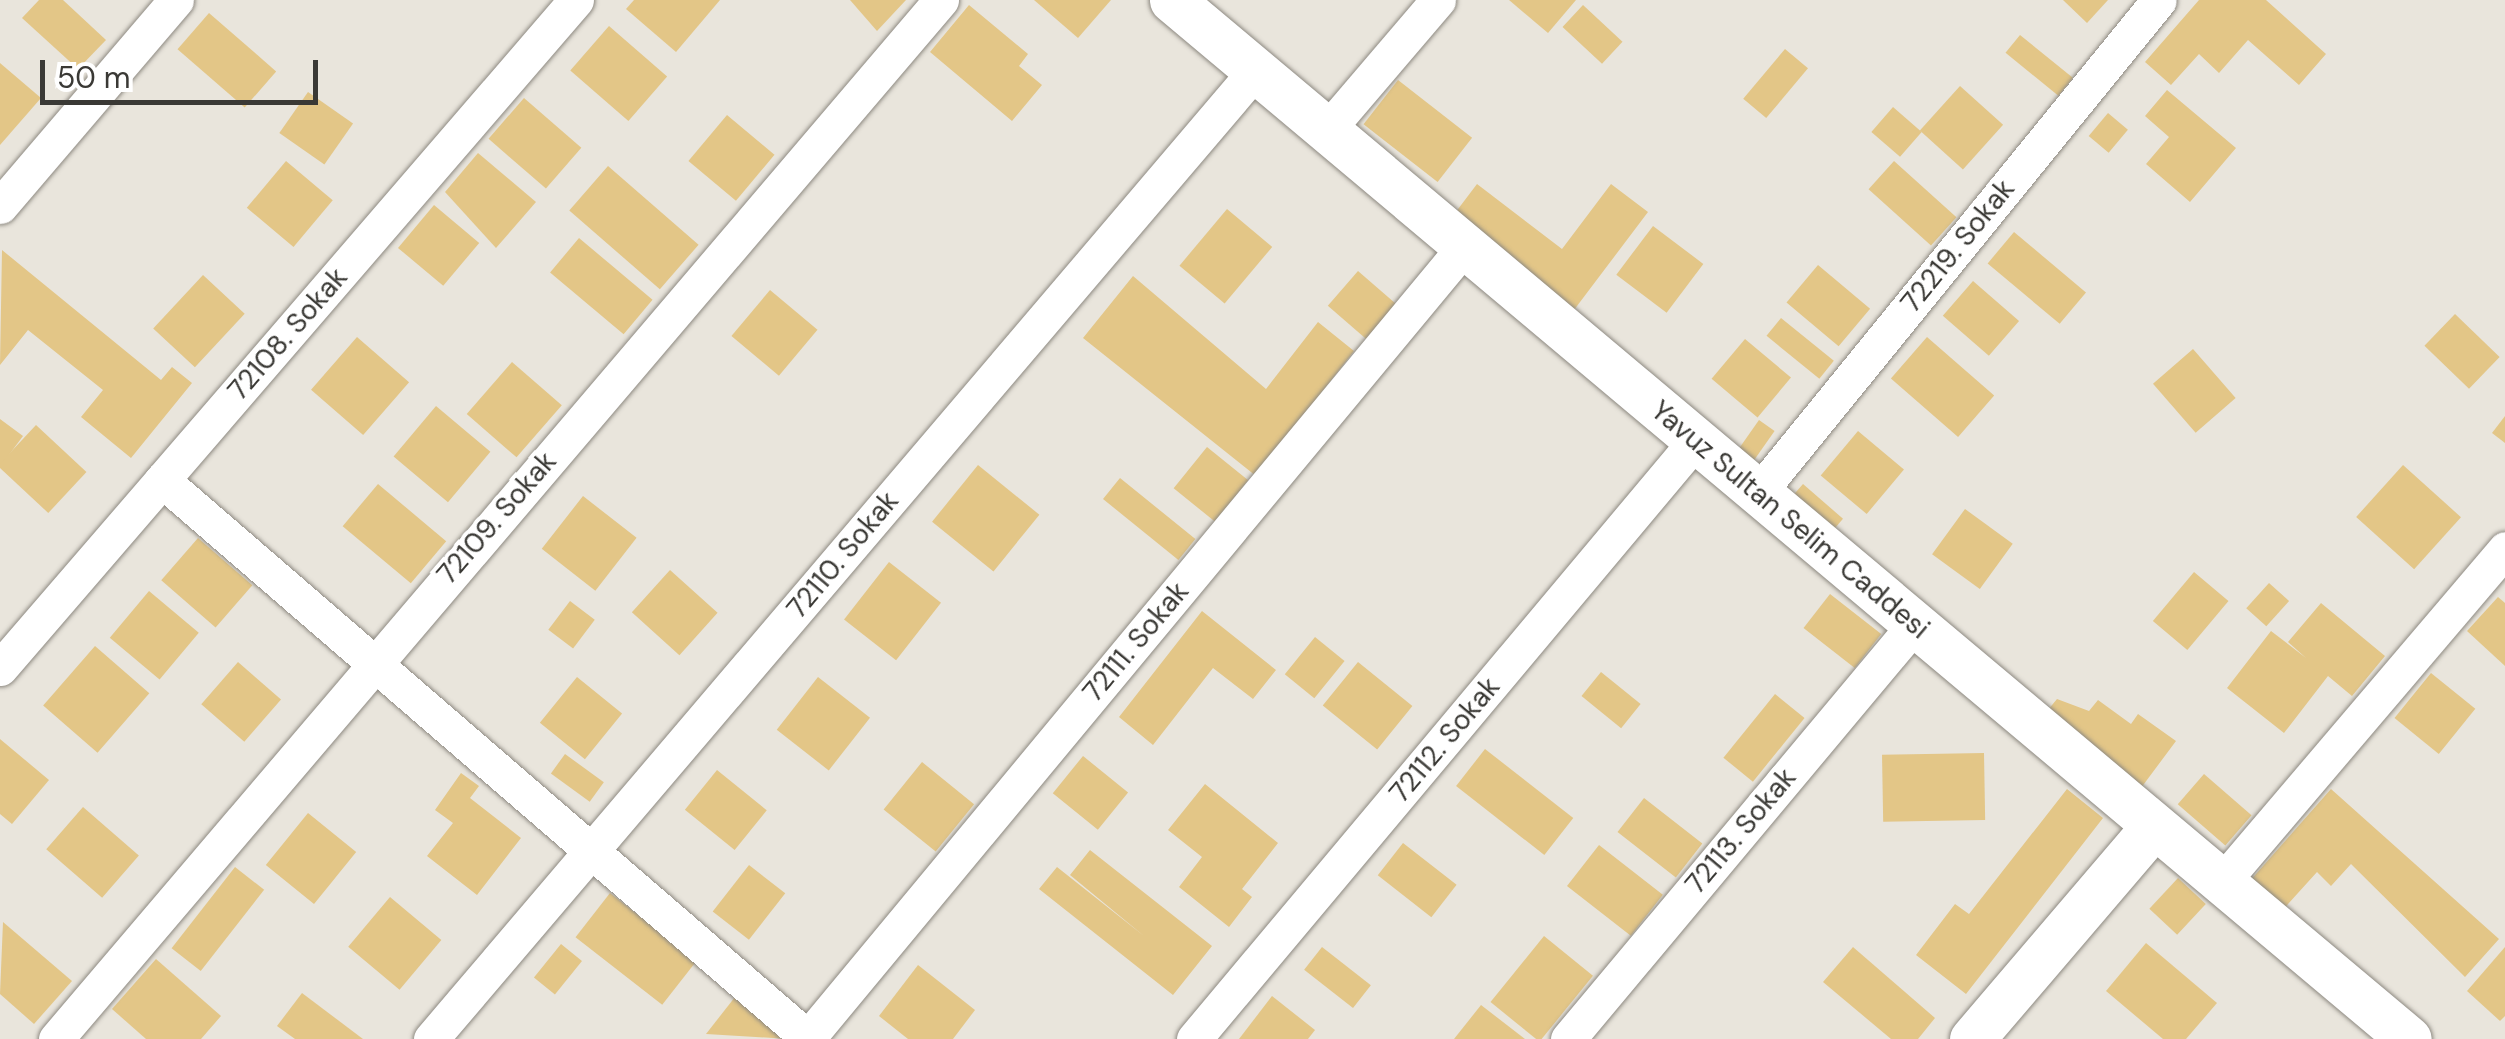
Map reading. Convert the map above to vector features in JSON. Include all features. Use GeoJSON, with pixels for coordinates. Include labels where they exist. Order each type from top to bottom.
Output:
{"type":"FeatureCollection","features":[{"type":"Feature","properties":{"kind":"street"},"geometry":{"type":"LineString","coordinates":[[0,206],[176,0]]}},
{"type":"Feature","properties":{"kind":"street","name":"72108. Sokak"},"geometry":{"type":"LineString","coordinates":[[0,668],[576,0]]}},
{"type":"Feature","properties":{"kind":"street","name":"72109. Sokak"},"geometry":{"type":"LineString","coordinates":[[56,1039],[373,662],[941,0]]}},
{"type":"Feature","properties":{"kind":"street","name":"Yavuz Sultan Selim Caddesi"},"geometry":{"type":"LineString","coordinates":[[1172,0],[2409,1039]]}},
{"type":"Feature","properties":{"kind":"street"},"geometry":{"type":"LineString","coordinates":[[1327,130],[1438,0]]}},
{"type":"Feature","properties":{"kind":"street","name":"72219. Sokak"},"geometry":{"type":"LineString","coordinates":[[1758,493],[2159,0]]}},
{"type":"Feature","properties":{"kind":"street","name":"72110. Sokak"},"geometry":{"type":"LineString","coordinates":[[431,1039],[1256,70]]}},
{"type":"Feature","properties":{"kind":"street","name":"72111. Sokak"},"geometry":{"type":"LineString","coordinates":[[808,1039],[1465,246]]}},
{"type":"Feature","properties":{"kind":"street","name":"72112. Sokak"},"geometry":{"type":"LineString","coordinates":[[1194,1039],[1696,440]]}},
{"type":"Feature","properties":{"kind":"street"},"geometry":{"type":"LineString","coordinates":[[162,480],[808,1039]]}},
{"type":"Feature","properties":{"kind":"street"},"geometry":{"type":"LineString","coordinates":[[2222,882],[2505,549]]}},
{"type":"Feature","properties":{"kind":"street","name":"72113. Sokak"},"geometry":{"type":"LineString","coordinates":[[1568,1039],[1915,624]]}},
{"type":"Feature","properties":{"kind":"street"},"geometry":{"type":"LineString","coordinates":[[1972,1039],[2153,827]]}},
{"type":"Feature","properties":{"kind":"building"},"geometry":{"type":"Polygon","coordinates":[[[39,0],[63,0],[106,40],[78,69],[22,18],[39,0]]]}},
{"type":"Feature","properties":{"kind":"building"},"geometry":{"type":"Polygon","coordinates":[[[634,0],[720,0],[676,52],[626,9],[634,0]]]}},
{"type":"Feature","properties":{"kind":"building"},"geometry":{"type":"Polygon","coordinates":[[[850,0],[906,0],[877,31],[850,0]]]}},
{"type":"Feature","properties":{"kind":"building"},"geometry":{"type":"Polygon","coordinates":[[[1034,0],[1111,0],[1078,38],[1034,0]]]}},
{"type":"Feature","properties":{"kind":"building"},"geometry":{"type":"Polygon","coordinates":[[[1509,0],[1576,0],[1548,33],[1509,0]]]}},
{"type":"Feature","properties":{"kind":"building"},"geometry":{"type":"Polygon","coordinates":[[[2063,0],[2108,0],[2087,23],[2063,0]]]}},
{"type":"Feature","properties":{"kind":"building"},"geometry":{"type":"Polygon","coordinates":[[[2199,0],[2266,0],[2326,54],[2299,85],[2248,40],[2219,73],[2199,54],[2171,85],[2145,62],[2199,0]]]}},
{"type":"Feature","properties":{"kind":"building"},"geometry":{"type":"Polygon","coordinates":[[[969,5],[1028,54],[1019,66],[1042,85],[1012,121],[930,52],[969,5]]]}},
{"type":"Feature","properties":{"kind":"building"},"geometry":{"type":"Polygon","coordinates":[[[1583,5],[1622,42],[1602,64],[1563,27],[1583,5]]]}},
{"type":"Feature","properties":{"kind":"building"},"geometry":{"type":"Polygon","coordinates":[[[209,13],[276,71],[245,108],[178,49],[209,13]]]}},
{"type":"Feature","properties":{"kind":"building"},"geometry":{"type":"Polygon","coordinates":[[[609,26],[667,77],[628,121],[570,71],[609,26]]]}},
{"type":"Feature","properties":{"kind":"building"},"geometry":{"type":"Polygon","coordinates":[[[2020,35],[2073,78],[2058,96],[2006,53],[2020,35]]]}},
{"type":"Feature","properties":{"kind":"building"},"geometry":{"type":"Polygon","coordinates":[[[1785,49],[1808,68],[1766,118],[1743,99],[1785,49]]]}},
{"type":"Feature","properties":{"kind":"building"},"geometry":{"type":"Polygon","coordinates":[[[0,63],[41,98],[0,145],[0,63]]]}},
{"type":"Feature","properties":{"kind":"building"},"geometry":{"type":"Polygon","coordinates":[[[1398,80],[1472,138],[1438,182],[1364,124],[1398,80]]]}},
{"type":"Feature","properties":{"kind":"building"},"geometry":{"type":"Polygon","coordinates":[[[1960,86],[2003,125],[1963,169],[1920,131],[1960,86]]]}},
{"type":"Feature","properties":{"kind":"building"},"geometry":{"type":"Polygon","coordinates":[[[2167,90],[2236,148],[2190,202],[2146,164],[2169,137],[2145,116],[2167,90]]]}},
{"type":"Feature","properties":{"kind":"building"},"geometry":{"type":"Polygon","coordinates":[[[308,92],[353,124],[324,165],[279,133],[308,92]]]}},
{"type":"Feature","properties":{"kind":"building"},"geometry":{"type":"Polygon","coordinates":[[[524,98],[581,148],[546,189],[489,139],[524,98]]]}},
{"type":"Feature","properties":{"kind":"building"},"geometry":{"type":"Polygon","coordinates":[[[1893,107],[1922,132],[1900,157],[1871,132],[1893,107]]]}},
{"type":"Feature","properties":{"kind":"building"},"geometry":{"type":"Polygon","coordinates":[[[2108,113],[2128,130],[2109,153],[2089,136],[2108,113]]]}},
{"type":"Feature","properties":{"kind":"building"},"geometry":{"type":"Polygon","coordinates":[[[727,115],[774,155],[736,201],[688,161],[727,115]]]}},
{"type":"Feature","properties":{"kind":"building"},"geometry":{"type":"Polygon","coordinates":[[[478,153],[536,202],[496,248],[445,192],[478,153]]]}},
{"type":"Feature","properties":{"kind":"building"},"geometry":{"type":"Polygon","coordinates":[[[286,161],[333,200],[294,247],[247,208],[286,161]]]}},
{"type":"Feature","properties":{"kind":"building"},"geometry":{"type":"Polygon","coordinates":[[[1894,161],[1956,217],[1931,245],[1869,189],[1894,161]]]}},
{"type":"Feature","properties":{"kind":"building"},"geometry":{"type":"Polygon","coordinates":[[[608,166],[699,245],[660,289],[569,211],[608,166]]]}},
{"type":"Feature","properties":{"kind":"building"},"geometry":{"type":"Polygon","coordinates":[[[1477,184],[1562,249],[1611,184],[1648,212],[1574,310],[1452,217],[1477,184]]]}},
{"type":"Feature","properties":{"kind":"building"},"geometry":{"type":"Polygon","coordinates":[[[434,205],[479,243],[443,286],[398,248],[434,205]]]}},
{"type":"Feature","properties":{"kind":"building"},"geometry":{"type":"Polygon","coordinates":[[[1227,209],[1272,247],[1225,304],[1179,266],[1227,209]]]}},
{"type":"Feature","properties":{"kind":"building"},"geometry":{"type":"Polygon","coordinates":[[[1653,226],[1703,264],[1667,313],[1616,275],[1653,226]]]}},
{"type":"Feature","properties":{"kind":"building"},"geometry":{"type":"Polygon","coordinates":[[[2014,232],[2086,292],[2060,324],[1988,263],[2014,232]]]}},
{"type":"Feature","properties":{"kind":"building"},"geometry":{"type":"Polygon","coordinates":[[[579,238],[653,300],[624,334],[550,272],[579,238]]]}},
{"type":"Feature","properties":{"kind":"building"},"geometry":{"type":"Polygon","coordinates":[[[2,250],[161,380],[172,367],[192,383],[131,458],[81,417],[103,390],[28,330],[0,365],[2,250]]]}},
{"type":"Feature","properties":{"kind":"building"},"geometry":{"type":"Polygon","coordinates":[[[1818,265],[1870,309],[1839,346],[1787,303],[1818,265]]]}},
{"type":"Feature","properties":{"kind":"building"},"geometry":{"type":"Polygon","coordinates":[[[1358,271],[1397,305],[1367,340],[1328,306],[1358,271]]]}},
{"type":"Feature","properties":{"kind":"building"},"geometry":{"type":"Polygon","coordinates":[[[203,275],[245,314],[195,367],[153,328],[203,275]]]}},
{"type":"Feature","properties":{"kind":"building"},"geometry":{"type":"Polygon","coordinates":[[[1133,276],[1266,389],[1318,322],[1354,351],[1256,476],[1083,338],[1133,276]]]}},
{"type":"Feature","properties":{"kind":"building"},"geometry":{"type":"Polygon","coordinates":[[[1973,281],[2019,321],[1989,356],[1943,316],[1973,281]]]}},
{"type":"Feature","properties":{"kind":"building"},"geometry":{"type":"Polygon","coordinates":[[[770,290],[817,330],[779,376],[731,336],[770,290]]]}},
{"type":"Feature","properties":{"kind":"building"},"geometry":{"type":"Polygon","coordinates":[[[2455,314],[2500,357],[2469,389],[2424,346],[2455,314]]]}},
{"type":"Feature","properties":{"kind":"building"},"geometry":{"type":"Polygon","coordinates":[[[1781,318],[1834,361],[1819,379],[1767,336],[1781,318]]]}},
{"type":"Feature","properties":{"kind":"building"},"geometry":{"type":"Polygon","coordinates":[[[357,337],[409,382],[363,435],[311,390],[357,337]]]}},
{"type":"Feature","properties":{"kind":"building"},"geometry":{"type":"Polygon","coordinates":[[[1927,337],[1994,395],[1958,437],[1891,379],[1927,337]]]}},
{"type":"Feature","properties":{"kind":"building"},"geometry":{"type":"Polygon","coordinates":[[[1745,339],[1791,378],[1758,417],[1712,379],[1745,339]]]}},
{"type":"Feature","properties":{"kind":"building"},"geometry":{"type":"Polygon","coordinates":[[[2193,349],[2236,398],[2196,433],[2153,384],[2193,349]]]}},
{"type":"Feature","properties":{"kind":"building"},"geometry":{"type":"Polygon","coordinates":[[[512,362],[562,405],[517,457],[467,414],[512,362]]]}},
{"type":"Feature","properties":{"kind":"building"},"geometry":{"type":"Polygon","coordinates":[[[436,406],[490,452],[448,502],[394,457],[436,406]]]}},
{"type":"Feature","properties":{"kind":"building"},"geometry":{"type":"Polygon","coordinates":[[[2505,416],[2505,443],[2492,433],[2505,416]]]}},
{"type":"Feature","properties":{"kind":"building"},"geometry":{"type":"Polygon","coordinates":[[[0,419],[23,436],[0,467],[0,419]]]}},
{"type":"Feature","properties":{"kind":"building"},"geometry":{"type":"Polygon","coordinates":[[[1759,420],[1775,431],[1753,461],[1738,450],[1759,420]]]}},
{"type":"Feature","properties":{"kind":"building"},"geometry":{"type":"Polygon","coordinates":[[[36,425],[86,472],[48,513],[0,468],[36,425]]]}},
{"type":"Feature","properties":{"kind":"building"},"geometry":{"type":"Polygon","coordinates":[[[1858,431],[1904,470],[1867,514],[1821,475],[1858,431]]]}},
{"type":"Feature","properties":{"kind":"building"},"geometry":{"type":"Polygon","coordinates":[[[1207,447],[1248,480],[1215,522],[1174,488],[1207,447]]]}},
{"type":"Feature","properties":{"kind":"building"},"geometry":{"type":"Polygon","coordinates":[[[978,465],[1039,515],[993,571],[932,522],[978,465]]]}},
{"type":"Feature","properties":{"kind":"building"},"geometry":{"type":"Polygon","coordinates":[[[2403,465],[2461,517],[2414,569],[2356,517],[2403,465]]]}},
{"type":"Feature","properties":{"kind":"building"},"geometry":{"type":"Polygon","coordinates":[[[1120,478],[1195,539],[1178,560],[1103,499],[1120,478]]]}},
{"type":"Feature","properties":{"kind":"building"},"geometry":{"type":"Polygon","coordinates":[[[378,484],[446,541],[411,583],[343,526],[378,484]]]}},
{"type":"Feature","properties":{"kind":"building"},"geometry":{"type":"Polygon","coordinates":[[[1803,484],[1843,519],[1826,538],[1786,504],[1803,484]]]}},
{"type":"Feature","properties":{"kind":"building"},"geometry":{"type":"Polygon","coordinates":[[[583,496],[637,538],[595,591],[542,549],[583,496]]]}},
{"type":"Feature","properties":{"kind":"building"},"geometry":{"type":"Polygon","coordinates":[[[1965,509],[2013,544],[1980,589],[1932,554],[1965,509]]]}},
{"type":"Feature","properties":{"kind":"building"},"geometry":{"type":"Polygon","coordinates":[[[198,538],[252,585],[216,627],[161,580],[198,538]]]}},
{"type":"Feature","properties":{"kind":"building"},"geometry":{"type":"Polygon","coordinates":[[[889,562],[941,603],[896,660],[844,620],[889,562]]]}},
{"type":"Feature","properties":{"kind":"building"},"geometry":{"type":"Polygon","coordinates":[[[670,570],[718,613],[679,655],[632,612],[670,570]]]}},
{"type":"Feature","properties":{"kind":"building"},"geometry":{"type":"Polygon","coordinates":[[[2194,572],[2228,601],[2187,650],[2153,621],[2194,572]]]}},
{"type":"Feature","properties":{"kind":"building"},"geometry":{"type":"Polygon","coordinates":[[[2269,583],[2289,601],[2266,626],[2246,608],[2269,583]]]}},
{"type":"Feature","properties":{"kind":"building"},"geometry":{"type":"Polygon","coordinates":[[[149,591],[199,633],[160,680],[110,638],[149,591]]]}},
{"type":"Feature","properties":{"kind":"building"},"geometry":{"type":"Polygon","coordinates":[[[1830,594],[1881,634],[1855,668],[1804,628],[1830,594]]]}},
{"type":"Feature","properties":{"kind":"building"},"geometry":{"type":"Polygon","coordinates":[[[2498,597],[2505,603],[2505,666],[2467,631],[2498,597]]]}},
{"type":"Feature","properties":{"kind":"building"},"geometry":{"type":"Polygon","coordinates":[[[570,601],[595,620],[573,648],[548,630],[570,601]]]}},
{"type":"Feature","properties":{"kind":"building"},"geometry":{"type":"Polygon","coordinates":[[[2321,603],[2385,656],[2352,696],[2328,676],[2284,733],[2227,688],[2271,631],[2306,658],[2288,642],[2321,603]]]}},
{"type":"Feature","properties":{"kind":"building"},"geometry":{"type":"Polygon","coordinates":[[[1202,611],[1276,670],[1253,699],[1213,668],[1153,745],[1119,717],[1202,611]]]}},
{"type":"Feature","properties":{"kind":"building"},"geometry":{"type":"Polygon","coordinates":[[[1315,637],[1345,661],[1314,698],[1285,674],[1315,637]]]}},
{"type":"Feature","properties":{"kind":"building"},"geometry":{"type":"Polygon","coordinates":[[[95,646],[149,693],[98,753],[43,706],[95,646]]]}},
{"type":"Feature","properties":{"kind":"building"},"geometry":{"type":"Polygon","coordinates":[[[238,662],[281,699],[244,742],[201,704],[238,662]]]}},
{"type":"Feature","properties":{"kind":"building"},"geometry":{"type":"Polygon","coordinates":[[[1358,662],[1412,706],[1377,750],[1323,706],[1358,662]]]}},
{"type":"Feature","properties":{"kind":"building"},"geometry":{"type":"Polygon","coordinates":[[[1601,672],[1641,704],[1621,728],[1581,696],[1601,672]]]}},
{"type":"Feature","properties":{"kind":"building"},"geometry":{"type":"Polygon","coordinates":[[[2431,673],[2475,709],[2439,754],[2394,718],[2431,673]]]}},
{"type":"Feature","properties":{"kind":"building"},"geometry":{"type":"Polygon","coordinates":[[[577,677],[622,714],[585,759],[540,723],[577,677]]]}},
{"type":"Feature","properties":{"kind":"building"},"geometry":{"type":"Polygon","coordinates":[[[818,677],[870,718],[829,770],[777,730],[818,677]]]}},
{"type":"Feature","properties":{"kind":"building"},"geometry":{"type":"Polygon","coordinates":[[[1775,694],[1805,718],[1753,782],[1723,758],[1775,694]]]}},
{"type":"Feature","properties":{"kind":"building"},"geometry":{"type":"Polygon","coordinates":[[[2057,699],[2089,711],[2098,700],[2131,724],[2138,714],[2176,741],[2138,792],[2043,716],[2057,699]]]}},
{"type":"Feature","properties":{"kind":"building"},"geometry":{"type":"Polygon","coordinates":[[[0,739],[49,780],[12,824],[0,814],[0,739]]]}},
{"type":"Feature","properties":{"kind":"building"},"geometry":{"type":"Polygon","coordinates":[[[1485,749],[1573,818],[1544,855],[1456,786],[1485,749]]]}},
{"type":"Feature","properties":{"kind":"building"},"geometry":{"type":"Polygon","coordinates":[[[1984,753],[1985,820],[1883,822],[1882,755],[1984,753]]]}},
{"type":"Feature","properties":{"kind":"building"},"geometry":{"type":"Polygon","coordinates":[[[565,754],[604,782],[590,802],[551,773],[565,754]]]}},
{"type":"Feature","properties":{"kind":"building"},"geometry":{"type":"Polygon","coordinates":[[[1083,756],[1128,793],[1098,830],[1053,793],[1083,756]]]}},
{"type":"Feature","properties":{"kind":"building"},"geometry":{"type":"Polygon","coordinates":[[[922,762],[974,804],[936,852],[884,809],[922,762]]]}},
{"type":"Feature","properties":{"kind":"building"},"geometry":{"type":"Polygon","coordinates":[[[717,770],[767,810],[735,850],[685,810],[717,770]]]}},
{"type":"Feature","properties":{"kind":"building"},"geometry":{"type":"Polygon","coordinates":[[[461,773],[479,786],[470,798],[521,838],[477,895],[427,856],[453,823],[435,810],[461,773]]]}},
{"type":"Feature","properties":{"kind":"building"},"geometry":{"type":"Polygon","coordinates":[[[2204,774],[2252,815],[2225,846],[2178,804],[2204,774]]]}},
{"type":"Feature","properties":{"kind":"building"},"geometry":{"type":"Polygon","coordinates":[[[1205,784],[1278,843],[1242,889],[1252,897],[1229,927],[1179,887],[1202,857],[1168,830],[1205,784]]]}},
{"type":"Feature","properties":{"kind":"building"},"geometry":{"type":"Polygon","coordinates":[[[2067,789],[2103,818],[1966,994],[1916,955],[1955,904],[1969,914],[2067,789]]]}},
{"type":"Feature","properties":{"kind":"building"},"geometry":{"type":"Polygon","coordinates":[[[2331,789],[2499,939],[2465,977],[2351,864],[2331,886],[2317,872],[2280,913],[2248,883],[2331,789]]]}},
{"type":"Feature","properties":{"kind":"building"},"geometry":{"type":"Polygon","coordinates":[[[1644,798],[1702,844],[1676,877],[1618,832],[1644,798]]]}},
{"type":"Feature","properties":{"kind":"building"},"geometry":{"type":"Polygon","coordinates":[[[83,807],[139,856],[102,898],[46,849],[83,807]]]}},
{"type":"Feature","properties":{"kind":"building"},"geometry":{"type":"Polygon","coordinates":[[[308,813],[356,852],[314,904],[266,865],[308,813]]]}},
{"type":"Feature","properties":{"kind":"building"},"geometry":{"type":"Polygon","coordinates":[[[1403,843],[1457,885],[1431,917],[1378,875],[1403,843]]]}},
{"type":"Feature","properties":{"kind":"building"},"geometry":{"type":"Polygon","coordinates":[[[1599,845],[1663,895],[1631,936],[1567,886],[1599,845]]]}},
{"type":"Feature","properties":{"kind":"building"},"geometry":{"type":"Polygon","coordinates":[[[1090,850],[1212,946],[1173,995],[1039,889],[1057,867],[1144,936],[1070,875],[1090,850]]]}},
{"type":"Feature","properties":{"kind":"building"},"geometry":{"type":"Polygon","coordinates":[[[749,865],[785,893],[749,940],[713,911],[749,865]]]}},
{"type":"Feature","properties":{"kind":"building"},"geometry":{"type":"Polygon","coordinates":[[[235,867],[264,890],[201,971],[172,948],[235,867]]]}},
{"type":"Feature","properties":{"kind":"building"},"geometry":{"type":"Polygon","coordinates":[[[2178,878],[2206,904],[2177,935],[2149,909],[2178,878]]]}},
{"type":"Feature","properties":{"kind":"building"},"geometry":{"type":"Polygon","coordinates":[[[610,893],[697,961],[662,1005],[576,937],[610,893]]]}},
{"type":"Feature","properties":{"kind":"building"},"geometry":{"type":"Polygon","coordinates":[[[390,897],[441,940],[400,990],[348,947],[390,897]]]}},
{"type":"Feature","properties":{"kind":"building"},"geometry":{"type":"Polygon","coordinates":[[[3,922],[72,981],[34,1024],[0,994],[3,922]]]}},
{"type":"Feature","properties":{"kind":"building"},"geometry":{"type":"Polygon","coordinates":[[[1544,936],[1593,976],[1542,1039],[1536,1039],[1491,1002],[1544,936]]]}},
{"type":"Feature","properties":{"kind":"building"},"geometry":{"type":"Polygon","coordinates":[[[2146,943],[2217,1003],[2186,1039],[2163,1039],[2106,991],[2146,943]]]}},
{"type":"Feature","properties":{"kind":"building"},"geometry":{"type":"Polygon","coordinates":[[[561,944],[582,961],[555,994],[534,977],[561,944]]]}},
{"type":"Feature","properties":{"kind":"building"},"geometry":{"type":"Polygon","coordinates":[[[1322,947],[1371,985],[1353,1008],[1304,970],[1322,947]]]}},
{"type":"Feature","properties":{"kind":"building"},"geometry":{"type":"Polygon","coordinates":[[[1853,947],[1935,1018],[1918,1039],[1891,1039],[1823,982],[1853,947]]]}},
{"type":"Feature","properties":{"kind":"building"},"geometry":{"type":"Polygon","coordinates":[[[2505,947],[2505,1016],[2500,1021],[2467,991],[2505,947]]]}},
{"type":"Feature","properties":{"kind":"building"},"geometry":{"type":"Polygon","coordinates":[[[156,959],[221,1016],[201,1039],[146,1039],[112,1009],[156,959]]]}},
{"type":"Feature","properties":{"kind":"building"},"geometry":{"type":"Polygon","coordinates":[[[918,965],[975,1010],[953,1039],[908,1039],[879,1016],[918,965]]]}},
{"type":"Feature","properties":{"kind":"building"},"geometry":{"type":"Polygon","coordinates":[[[302,993],[363,1039],[295,1039],[277,1026],[302,993]]]}},
{"type":"Feature","properties":{"kind":"building"},"geometry":{"type":"Polygon","coordinates":[[[1272,996],[1315,1030],[1308,1039],[1239,1039],[1272,996]]]}},
{"type":"Feature","properties":{"kind":"building"},"geometry":{"type":"Polygon","coordinates":[[[735,997],[789,1039],[706,1034],[735,997]]]}},
{"type":"Feature","properties":{"kind":"building"},"geometry":{"type":"Polygon","coordinates":[[[1481,1005],[1525,1039],[1454,1039],[1481,1005]]]}}]}
